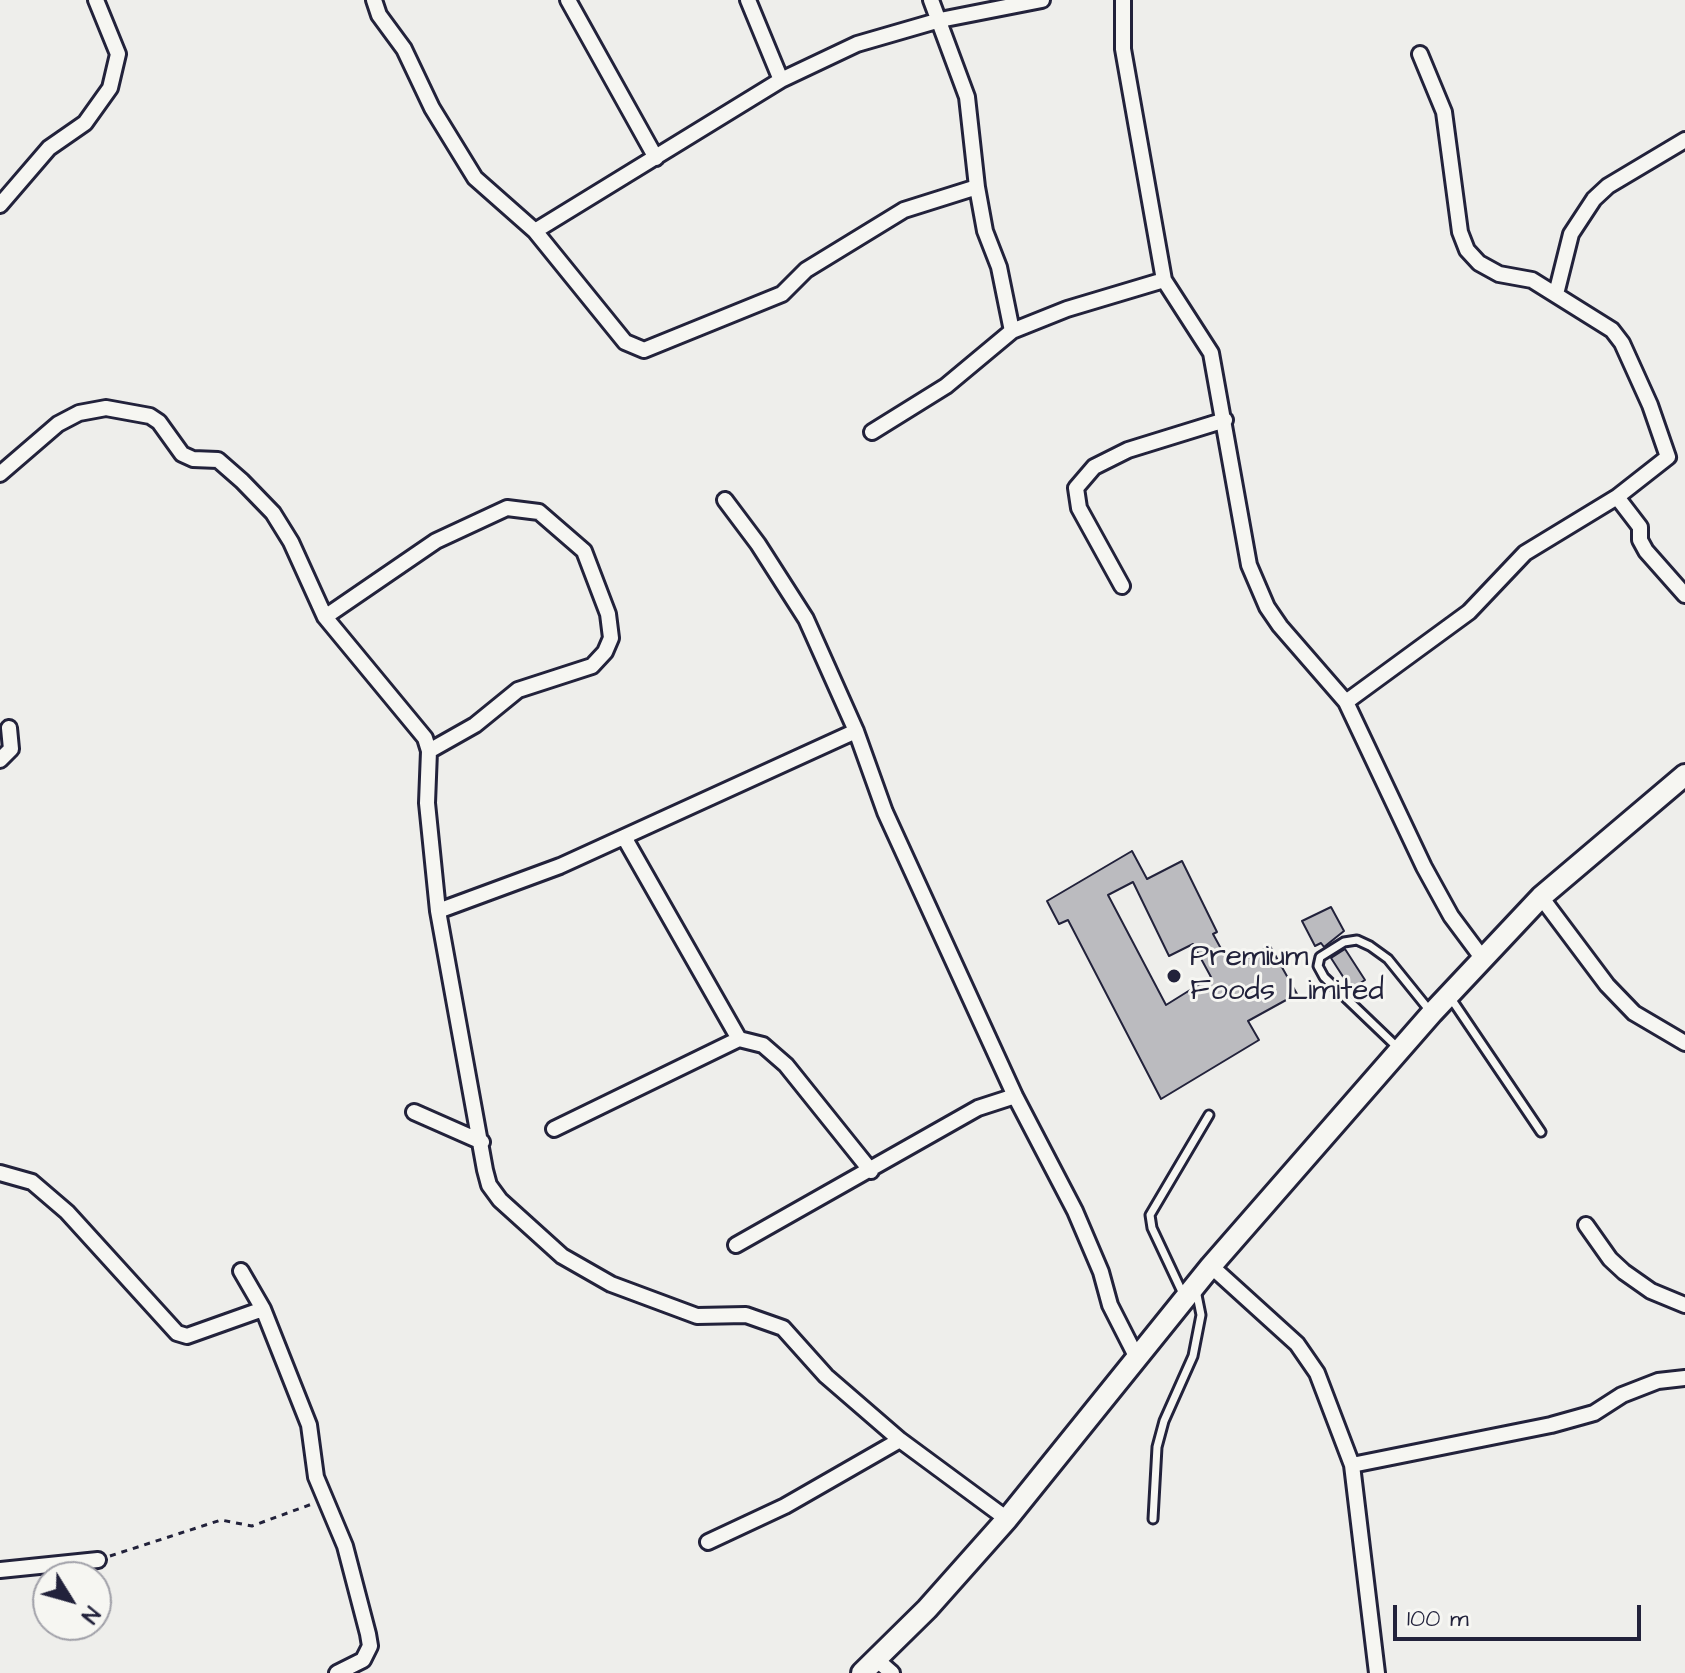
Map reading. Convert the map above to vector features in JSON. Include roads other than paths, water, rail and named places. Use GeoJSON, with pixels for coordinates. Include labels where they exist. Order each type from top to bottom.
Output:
{"type":"FeatureCollection","features":[{"type":"Feature","properties":{"kind":"main road"},"geometry":{"type":"LineString","coordinates":[[877,1668],[1007,1519],[1211,1266],[1432,1013],[1541,897],[1685,775]]}},
{"type":"Feature","properties":{"kind":"street"},"geometry":{"type":"LineString","coordinates":[[0,205],[49,148],[85,123],[110,88],[118,54],[96,0]]}},
{"type":"Feature","properties":{"kind":"street"},"geometry":{"type":"LineString","coordinates":[[374,0],[379,15],[404,49],[432,108],[475,178],[535,231],[625,342],[644,350],[782,294],[806,270],[904,210],[977,187]]}},
{"type":"Feature","properties":{"kind":"street"},"geometry":{"type":"LineString","coordinates":[[568,0],[656,158]]}},
{"type":"Feature","properties":{"kind":"street"},"geometry":{"type":"LineString","coordinates":[[748,0],[781,80]]}},
{"type":"Feature","properties":{"kind":"street"},"geometry":{"type":"LineString","coordinates":[[931,0],[967,97],[985,231],[999,267],[1012,331]]}},
{"type":"Feature","properties":{"kind":"street"},"geometry":{"type":"LineString","coordinates":[[535,231],[781,80],[857,44],[940,20],[1042,0]]}},
{"type":"Feature","properties":{"kind":"street"},"geometry":{"type":"LineString","coordinates":[[1123,0],[1123,49],[1164,280],[1211,353],[1249,565],[1267,607],[1346,702],[1424,867],[1451,916],[1483,959]]}},
{"type":"Feature","properties":{"kind":"street"},"geometry":{"type":"LineString","coordinates":[[1346,702],[1469,612],[1525,553],[1617,497],[1664,463],[1668,450],[1622,343],[1612,330],[1532,280],[1499,274],[1479,263],[1467,250],[1460,232],[1444,112],[1420,54]]}},
{"type":"Feature","properties":{"kind":"street"},"geometry":{"type":"LineString","coordinates":[[1556,294],[1571,234],[1594,199],[1608,186],[1685,140]]}},
{"type":"Feature","properties":{"kind":"street"},"geometry":{"type":"LineString","coordinates":[[872,432],[946,386],[1012,331],[1067,309],[1164,280]]}},
{"type":"Feature","properties":{"kind":"street"},"geometry":{"type":"LineString","coordinates":[[0,474],[58,424],[79,413],[106,408],[150,416],[159,422],[182,454],[224,463],[273,513],[291,542],[325,617],[425,738],[429,751],[427,803],[438,911],[485,1170],[495,1193],[562,1256],[611,1284],[697,1316],[746,1315],[783,1328],[826,1376],[900,1440],[1007,1519]]}},
{"type":"Feature","properties":{"kind":"street"},"geometry":{"type":"LineString","coordinates":[[1122,586],[1079,508],[1076,488],[1094,467],[1128,450],[1225,420]]}},
{"type":"Feature","properties":{"kind":"street"},"geometry":{"type":"LineString","coordinates":[[1617,497],[1640,527],[1640,540],[1646,551],[1685,595]]}},
{"type":"Feature","properties":{"kind":"street"},"geometry":{"type":"LineString","coordinates":[[725,500],[758,544],[806,619],[856,731],[885,812],[1015,1096],[1075,1211],[1101,1272],[1110,1305],[1137,1358]]}},
{"type":"Feature","properties":{"kind":"street"},"geometry":{"type":"LineString","coordinates":[[325,617],[436,541],[507,508],[539,512],[584,551],[608,614],[611,638],[605,652],[592,666],[518,690],[475,725],[429,751]]}},
{"type":"Feature","properties":{"kind":"street"},"geometry":{"type":"LineString","coordinates":[[0,760],[11,749],[9,728]]}},
{"type":"Feature","properties":{"kind":"street"},"geometry":{"type":"LineString","coordinates":[[438,911],[485,896],[624,837],[856,731]]}},
{"type":"Feature","properties":{"kind":"street"},"geometry":{"type":"LineString","coordinates":[[624,837],[739,1039]]}},
{"type":"Feature","properties":{"kind":"street"},"geometry":{"type":"LineString","coordinates":[[1541,897],[1607,985],[1634,1013],[1685,1043]]}},
{"type":"Feature","properties":{"kind":"street"},"geometry":{"type":"LineString","coordinates":[[554,1129],[739,1039],[763,1045],[786,1065],[871,1171]]}},
{"type":"Feature","properties":{"kind":"street"},"geometry":{"type":"LineString","coordinates":[[736,1245],[978,1108],[1015,1096]]}},
{"type":"Feature","properties":{"kind":"street"},"geometry":{"type":"LineString","coordinates":[[414,1112],[482,1142]]}},
{"type":"Feature","properties":{"kind":"street"},"geometry":{"type":"LineString","coordinates":[[0,1173],[32,1182],[67,1212],[177,1333],[187,1336],[263,1309]]}},
{"type":"Feature","properties":{"kind":"street"},"geometry":{"type":"LineString","coordinates":[[1586,1225],[1610,1259],[1624,1272],[1651,1291],[1685,1305]]}},
{"type":"Feature","properties":{"kind":"street"},"geometry":{"type":"LineString","coordinates":[[1211,1266],[1288,1335],[1317,1373],[1352,1465],[1377,1673]]}},
{"type":"Feature","properties":{"kind":"street"},"geometry":{"type":"LineString","coordinates":[[241,1271],[263,1309],[309,1425],[316,1477],[345,1546],[370,1646],[357,1666],[337,1673]]}},
{"type":"Feature","properties":{"kind":"street"},"geometry":{"type":"LineString","coordinates":[[1352,1465],[1551,1425],[1594,1413],[1622,1395],[1658,1381],[1685,1378]]}},
{"type":"Feature","properties":{"kind":"street"},"geometry":{"type":"LineString","coordinates":[[708,1542],[785,1506],[900,1440]]}},
{"type":"Feature","properties":{"kind":"street"},"geometry":{"type":"LineString","coordinates":[[0,1570],[98,1560]]}},
{"type":"Feature","properties":{"kind":"lane"},"geometry":{"type":"LineString","coordinates":[[1400,1050],[1324,977],[1318,966],[1320,957],[1344,942],[1357,940],[1370,946],[1388,959],[1432,1013]]}},
{"type":"Feature","properties":{"kind":"lane"},"geometry":{"type":"LineString","coordinates":[[1449,995],[1541,1132]]}},
{"type":"Feature","properties":{"kind":"lane"},"geometry":{"type":"LineString","coordinates":[[1153,1519],[1157,1447],[1164,1421],[1193,1356],[1201,1315],[1152,1228],[1150,1215],[1209,1115]]}},
{"type":"Feature","properties":{"kind":"place","name":"Premium Foods Limited"},"geometry":{"type":"Point","coordinates":[1174,976]}}]}
